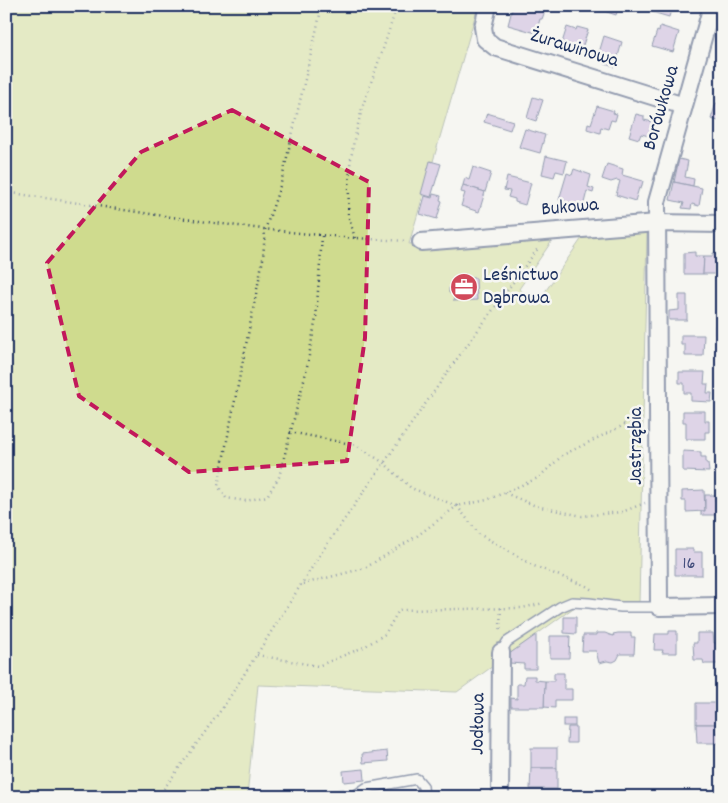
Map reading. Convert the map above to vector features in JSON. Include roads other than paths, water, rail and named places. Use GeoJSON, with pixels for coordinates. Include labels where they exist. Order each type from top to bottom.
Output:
{"type":"FeatureCollection","features":[{"type":"Feature","properties":{"kind":"street","name":"Żurawinowa"},"geometry":{"type":"LineString","coordinates":[[488,6],[483,28],[485,39],[495,47],[684,106]]}},
{"type":"Feature","properties":{"kind":"street","name":"Borówkowa"},"geometry":{"type":"LineString","coordinates":[[657,223],[657,202],[712,6]]}},
{"type":"Feature","properties":{"kind":"street","name":"Bukowa"},"geometry":{"type":"LineString","coordinates":[[421,242],[657,223],[722,224]]}},
{"type":"Feature","properties":{"kind":"street","name":"Jastrzębia"},"geometry":{"type":"LineString","coordinates":[[657,223],[659,606]]}},
{"type":"Feature","properties":{"kind":"street"},"geometry":{"type":"LineString","coordinates":[[659,606],[722,606]]}},
{"type":"Feature","properties":{"kind":"street","name":"Jodłowa"},"geometry":{"type":"LineString","coordinates":[[500,797],[503,649]]}},
{"type":"Feature","properties":{"kind":"lane"},"geometry":{"type":"LineString","coordinates":[[503,649],[507,642],[560,607],[572,602],[622,607],[659,606]]}},
{"type":"Feature","properties":{"kind":"lane"},"geometry":{"type":"LineString","coordinates":[[353,797],[366,788],[417,779],[423,786],[424,797]]}},
{"type":"Feature","properties":{"kind":"place","name":"Leśnictwo Dąbrowa"},"geometry":{"type":"Point","coordinates":[464,287]}}]}
